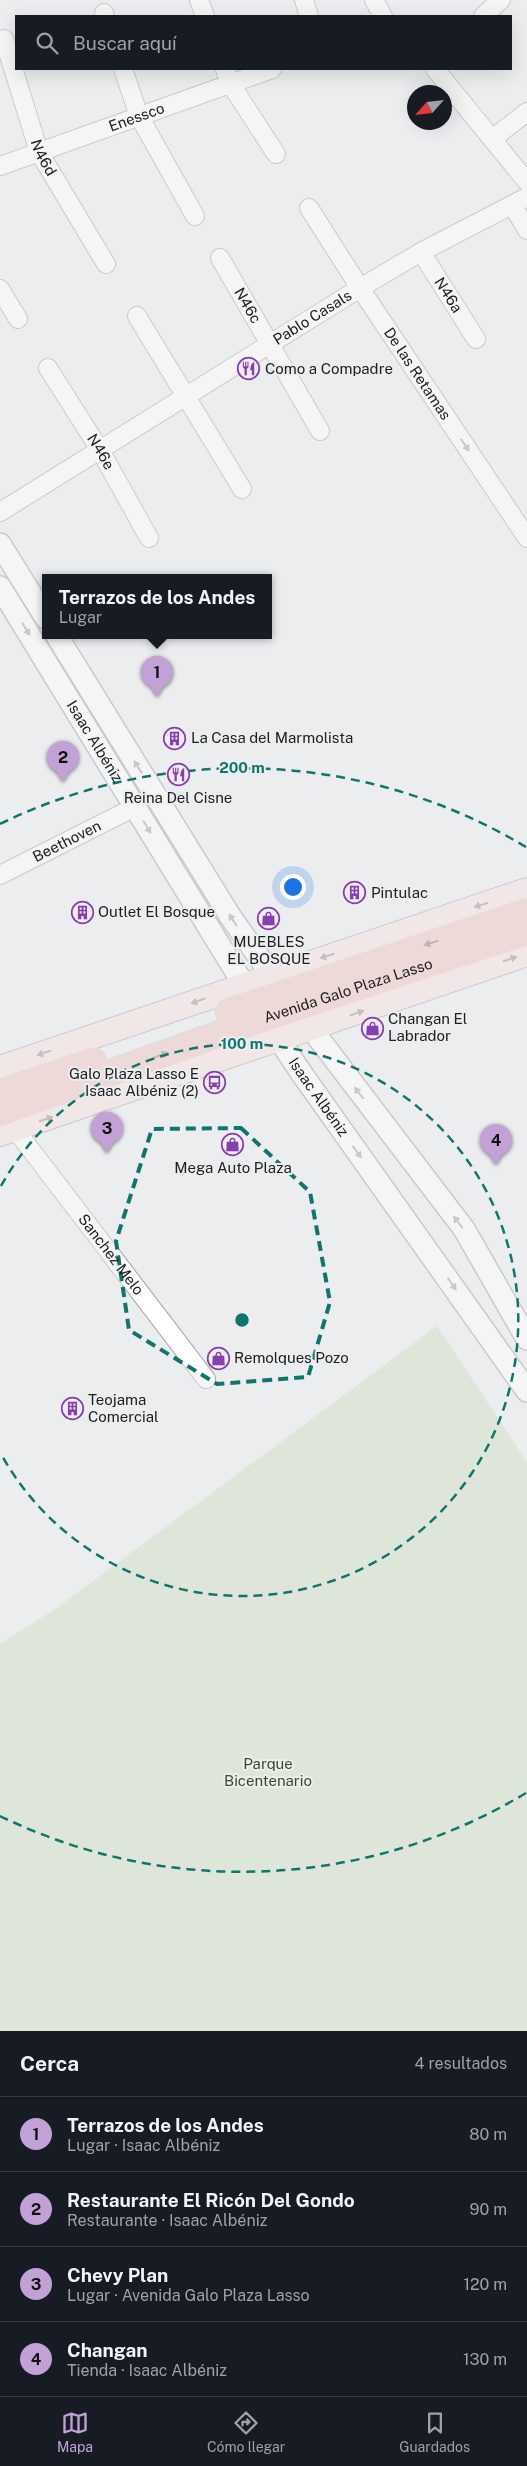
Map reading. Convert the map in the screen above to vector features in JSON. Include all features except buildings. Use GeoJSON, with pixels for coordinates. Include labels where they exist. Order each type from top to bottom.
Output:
{"type":"FeatureCollection","features":[{"type":"Feature","properties":{"kind":"main road","name":"Avenida Galo Plaza Lasso"},"geometry":{"type":"LineString","coordinates":[[0,1092],[283,991],[527,890]]}},
{"type":"Feature","properties":{"kind":"main road","name":"Avenida Galo Plaza Lasso"},"geometry":{"type":"LineString","coordinates":[[283,991],[527,911]]}},
{"type":"Feature","properties":{"kind":"main road","name":"Avenida Galo Plaza Lasso"},"geometry":{"type":"LineString","coordinates":[[283,991],[527,932]]}},
{"type":"Feature","properties":{"kind":"main road","name":"Avenida Galo Plaza Lasso"},"geometry":{"type":"LineString","coordinates":[[5,1126],[279,1040],[527,954]]}},
{"type":"Feature","properties":{"kind":"main road","name":"Avenida Galo Plaza Lasso"},"geometry":{"type":"LineString","coordinates":[[0,1068],[254,1002]]}},
{"type":"Feature","properties":{"kind":"main road","name":"Avenida Galo Plaza Lasso"},"geometry":{"type":"LineString","coordinates":[[5,1126],[254,1002]]}},
{"type":"Feature","properties":{"kind":"street"},"geometry":{"type":"LineString","coordinates":[[199,0],[205,15]]}},
{"type":"Feature","properties":{"kind":"street"},"geometry":{"type":"LineString","coordinates":[[304,0],[309,15]]}},
{"type":"Feature","properties":{"kind":"street"},"geometry":{"type":"LineString","coordinates":[[374,0],[382,15]]}},
{"type":"Feature","properties":{"kind":"street"},"geometry":{"type":"LineString","coordinates":[[484,15],[501,0]]}},
{"type":"Feature","properties":{"kind":"street","name":"N46d"},"geometry":{"type":"LineString","coordinates":[[4,39],[39,152],[106,264]]}},
{"type":"Feature","properties":{"kind":"street"},"geometry":{"type":"LineString","coordinates":[[123,70],[139,116],[195,216]]}},
{"type":"Feature","properties":{"kind":"street","name":"Enessco"},"geometry":{"type":"LineString","coordinates":[[0,166],[139,116],[227,76],[266,70]]}},
{"type":"Feature","properties":{"kind":"street"},"geometry":{"type":"LineString","coordinates":[[435,70],[527,182]]}},
{"type":"Feature","properties":{"kind":"street"},"geometry":{"type":"LineString","coordinates":[[227,76],[276,154]]}},
{"type":"Feature","properties":{"kind":"street"},"geometry":{"type":"LineString","coordinates":[[492,139],[527,112]]}},
{"type":"Feature","properties":{"kind":"street"},"geometry":{"type":"LineString","coordinates":[[520,201],[527,230]]}},
{"type":"Feature","properties":{"kind":"street","name":"Pablo Casals"},"geometry":{"type":"LineString","coordinates":[[0,512],[360,288],[421,252],[520,201]]}},
{"type":"Feature","properties":{"kind":"street","name":"De las Retamas"},"geometry":{"type":"LineString","coordinates":[[309,208],[360,288],[527,538]]}},
{"type":"Feature","properties":{"kind":"street","name":"N46a"},"geometry":{"type":"LineString","coordinates":[[421,252],[476,339]]}},
{"type":"Feature","properties":{"kind":"street","name":"N46c"},"geometry":{"type":"LineString","coordinates":[[220,258],[320,431]]}},
{"type":"Feature","properties":{"kind":"street"},"geometry":{"type":"LineString","coordinates":[[0,290],[18,319]]}},
{"type":"Feature","properties":{"kind":"street"},"geometry":{"type":"LineString","coordinates":[[137,316],[242,489]]}},
{"type":"Feature","properties":{"kind":"street","name":"N46e"},"geometry":{"type":"LineString","coordinates":[[48,368],[100,450],[149,538]]}},
{"type":"Feature","properties":{"kind":"street"},"geometry":{"type":"LineString","coordinates":[[3,556],[42,612]]}},
{"type":"Feature","properties":{"kind":"street","name":"Isaac Albéniz"},"geometry":{"type":"LineString","coordinates":[[0,587],[254,1002],[527,1391]]}},
{"type":"Feature","properties":{"kind":"street","name":"Isaac Albéniz"},"geometry":{"type":"LineString","coordinates":[[59,639],[230,916],[311,1029],[464,1229],[527,1339]]}},
{"type":"Feature","properties":{"kind":"street","name":"Beethoven"},"geometry":{"type":"LineString","coordinates":[[0,875],[135,807]]}},
{"type":"Feature","properties":{"kind":"street","name":"Sanchez Melo"},"geometry":{"type":"LineString","coordinates":[[5,1126],[206,1379]]}},
{"type":"Feature","properties":{"kind":"highlighted area"},"geometry":{"type":"Polygon","coordinates":[[[241,1128],[310,1192],[330,1302],[308,1377],[217,1384],[129,1330],[116,1241],[152,1129],[241,1128]]]}},
{"type":"Feature","properties":{"kind":"green space","name":"Parque Bicentenario"},"geometry":{"type":"Polygon","coordinates":[[[437,1326],[527,1462],[527,2031],[0,2031],[0,1644],[58,1607],[437,1326]]]}},
{"type":"Feature","properties":{"kind":"place","name":"Como a Compadre"},"geometry":{"type":"Point","coordinates":[249,369]}},
{"type":"Feature","properties":{"kind":"place","name":"Terrazos de los Andes"},"geometry":{"type":"Point","coordinates":[157,697]}},
{"type":"Feature","properties":{"kind":"place","name":"La Casa del Marmolista"},"geometry":{"type":"Point","coordinates":[175,738]}},
{"type":"Feature","properties":{"kind":"place","name":"Reina Del Cisne"},"geometry":{"type":"Point","coordinates":[178,775]}},
{"type":"Feature","properties":{"kind":"place","name":"Restaurante El Ricón Del Gondo"},"geometry":{"type":"Point","coordinates":[63,782]}},
{"type":"Feature","properties":{"kind":"place","name":"Pintulac"},"geometry":{"type":"Point","coordinates":[355,893]}},
{"type":"Feature","properties":{"kind":"place","name":"Outlet El Bosque"},"geometry":{"type":"Point","coordinates":[82,912]}},
{"type":"Feature","properties":{"kind":"place","name":"MUEBLES EL BOSQUE"},"geometry":{"type":"Point","coordinates":[269,919]}},
{"type":"Feature","properties":{"kind":"place","name":"Changan El Labrador"},"geometry":{"type":"Point","coordinates":[372,1028]}},
{"type":"Feature","properties":{"kind":"place","name":"Galo Plaza Lasso E Isaac Albéniz (2)"},"geometry":{"type":"Point","coordinates":[215,1083]}},
{"type":"Feature","properties":{"kind":"place","name":"Mega Auto Plaza"},"geometry":{"type":"Point","coordinates":[233,1145]}},
{"type":"Feature","properties":{"kind":"place","name":"Chevy Plan"},"geometry":{"type":"Point","coordinates":[107,1153]}},
{"type":"Feature","properties":{"kind":"place","name":"Changan"},"geometry":{"type":"Point","coordinates":[496,1165]}},
{"type":"Feature","properties":{"kind":"place","name":"Remolques Pozo"},"geometry":{"type":"Point","coordinates":[218,1358]}},
{"type":"Feature","properties":{"kind":"place","name":"Teojama Comercial"},"geometry":{"type":"Point","coordinates":[72,1409]}}]}
